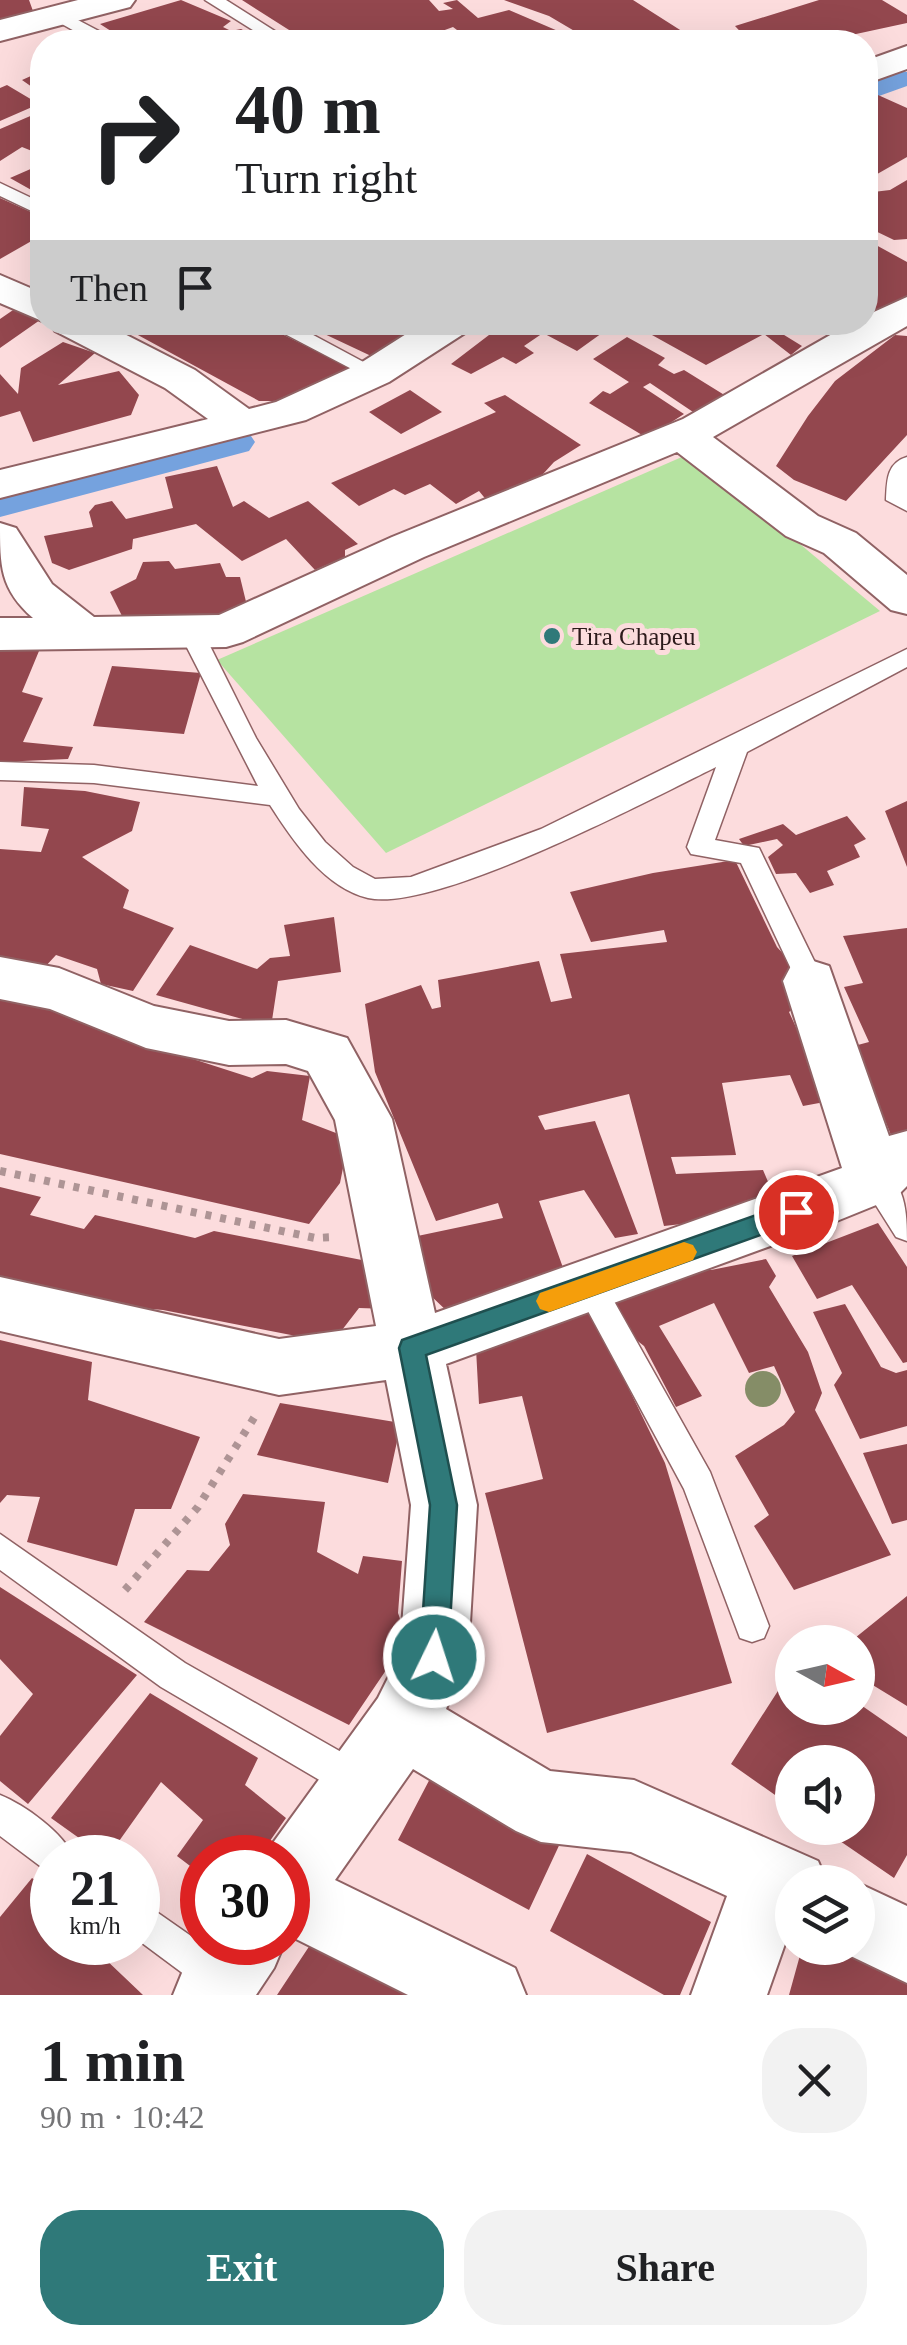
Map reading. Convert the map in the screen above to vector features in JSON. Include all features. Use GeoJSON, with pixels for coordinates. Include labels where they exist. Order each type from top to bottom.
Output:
{"type":"FeatureCollection","features":[{"type":"Feature","properties":{"kind":"street"},"geometry":{"type":"LineString","coordinates":[[9,28],[58,8],[118,0]]}},
{"type":"Feature","properties":{"kind":"street"},"geometry":{"type":"LineString","coordinates":[[878,68],[907,58]]}},
{"type":"Feature","properties":{"kind":"street"},"geometry":{"type":"LineString","coordinates":[[0,287],[30,303]]}},
{"type":"Feature","properties":{"kind":"street"},"geometry":{"type":"LineString","coordinates":[[878,325],[907,309]]}},
{"type":"Feature","properties":{"kind":"street"},"geometry":{"type":"LineString","coordinates":[[94,335],[180,379],[244,424]]}},
{"type":"Feature","properties":{"kind":"street"},"geometry":{"type":"LineString","coordinates":[[0,484],[244,424],[326,398],[433,335]]}},
{"type":"Feature","properties":{"kind":"street"},"geometry":{"type":"LineString","coordinates":[[0,634],[86,636],[226,631],[408,547],[682,435],[861,335]]}},
{"type":"Feature","properties":{"kind":"street"},"geometry":{"type":"LineString","coordinates":[[682,435],[802,526],[840,543],[906,599]]}},
{"type":"Feature","properties":{"kind":"street"},"geometry":{"type":"LineString","coordinates":[[0,538],[35,595],[86,636]]}},
{"type":"Feature","properties":{"kind":"street"},"geometry":{"type":"LineString","coordinates":[[0,978],[59,989],[146,1026],[229,1043],[286,1042],[327,1054],[363,1119],[444,1505],[434,1657],[402,1723],[310,1852]]}},
{"type":"Feature","properties":{"kind":"street"},"geometry":{"type":"LineString","coordinates":[[0,1304],[280,1367],[412,1348],[590,1287],[891,1167],[810,980]]}},
{"type":"Feature","properties":{"kind":"street"},"geometry":{"type":"LineString","coordinates":[[402,1723],[542,1806],[634,1816],[775,1879]]}},
{"type":"Feature","properties":{"kind":"street"},"geometry":{"type":"LineString","coordinates":[[730,1995],[775,1897]]}},
{"type":"Feature","properties":{"kind":"street"},"geometry":{"type":"LineString","coordinates":[[310,1907],[488,1995]]}},
{"type":"Feature","properties":{"kind":"lane"},"geometry":{"type":"LineString","coordinates":[[214,0],[263,30]]}},
{"type":"Feature","properties":{"kind":"lane"},"geometry":{"type":"LineString","coordinates":[[58,8],[89,30]]}},
{"type":"Feature","properties":{"kind":"lane"},"geometry":{"type":"LineString","coordinates":[[0,189],[30,204]]}},
{"type":"Feature","properties":{"kind":"lane"},"geometry":{"type":"LineString","coordinates":[[299,335],[374,372]]}},
{"type":"Feature","properties":{"kind":"lane"},"geometry":{"type":"LineString","coordinates":[[907,464],[899,473],[897,500],[907,504]]}},
{"type":"Feature","properties":{"kind":"lane"},"geometry":{"type":"LineString","coordinates":[[191,632],[276,796],[327,861],[374,890],[422,886],[537,840],[736,747],[907,657]]}},
{"type":"Feature","properties":{"kind":"lane"},"geometry":{"type":"LineString","coordinates":[[736,747],[700,847],[750,855],[810,980]]}},
{"type":"Feature","properties":{"kind":"lane"},"geometry":{"type":"LineString","coordinates":[[0,771],[94,774],[276,796]]}},
{"type":"Feature","properties":{"kind":"lane"},"geometry":{"type":"LineString","coordinates":[[891,1167],[907,1228]]}},
{"type":"Feature","properties":{"kind":"lane"},"geometry":{"type":"LineString","coordinates":[[590,1287],[698,1483],[752,1626]]}},
{"type":"Feature","properties":{"kind":"lane"},"geometry":{"type":"LineString","coordinates":[[0,1550],[173,1675],[358,1782]]}},
{"type":"Feature","properties":{"kind":"lane"},"geometry":{"type":"LineString","coordinates":[[0,1813],[30,1837]]}},
{"type":"Feature","properties":{"kind":"lane"},"geometry":{"type":"LineString","coordinates":[[160,1931],[227,1972]]}},
{"type":"Feature","properties":{"kind":"path"},"geometry":{"type":"LineString","coordinates":[[0,1171],[315,1238],[388,1237]]}},
{"type":"Feature","properties":{"kind":"path"},"geometry":{"type":"LineString","coordinates":[[96,1620],[165,1552],[226,1473],[280,1367]]}},
{"type":"Feature","properties":{"kind":"green space","name":"Tira Chapeu"},"geometry":{"type":"Polygon","coordinates":[[[691,453],[880,611],[386,853],[217,660],[691,453]]]}},
{"type":"Feature","properties":{"kind":"building"},"geometry":{"type":"Polygon","coordinates":[[[0,0],[29,0],[33,11],[0,27],[0,0]]]}},
{"type":"Feature","properties":{"kind":"building"},"geometry":{"type":"Polygon","coordinates":[[[181,0],[231,21],[223,27],[229,30],[109,30],[100,24],[181,0]]]}},
{"type":"Feature","properties":{"kind":"building"},"geometry":{"type":"Polygon","coordinates":[[[242,0],[429,0],[439,11],[453,9],[443,3],[457,0],[478,18],[509,10],[556,30],[453,27],[289,30],[242,0]]]}},
{"type":"Feature","properties":{"kind":"building"},"geometry":{"type":"Polygon","coordinates":[[[504,0],[633,0],[680,30],[573,30],[549,16],[504,0]]]}},
{"type":"Feature","properties":{"kind":"building"},"geometry":{"type":"Polygon","coordinates":[[[819,0],[882,0],[907,15],[907,23],[875,30],[739,30],[735,26],[819,0]]]}},
{"type":"Feature","properties":{"kind":"building"},"geometry":{"type":"Polygon","coordinates":[[[7,85],[30,99],[30,108],[0,121],[0,88],[7,85]]]}},
{"type":"Feature","properties":{"kind":"building"},"geometry":{"type":"Polygon","coordinates":[[[878,95],[907,108],[907,157],[878,174],[878,95]]]}},
{"type":"Feature","properties":{"kind":"building"},"geometry":{"type":"Polygon","coordinates":[[[30,116],[30,150],[22,147],[0,161],[0,129],[30,116]]]}},
{"type":"Feature","properties":{"kind":"building"},"geometry":{"type":"Polygon","coordinates":[[[30,169],[30,189],[10,178],[30,169]]]}},
{"type":"Feature","properties":{"kind":"building"},"geometry":{"type":"Polygon","coordinates":[[[907,180],[907,239],[894,240],[878,232],[878,191],[890,190],[907,180]]]}},
{"type":"Feature","properties":{"kind":"building"},"geometry":{"type":"Polygon","coordinates":[[[0,198],[30,212],[30,242],[0,259],[0,198]]]}},
{"type":"Feature","properties":{"kind":"building"},"geometry":{"type":"Polygon","coordinates":[[[878,246],[907,262],[907,297],[878,314],[878,246]]]}},
{"type":"Feature","properties":{"kind":"building"},"geometry":{"type":"Polygon","coordinates":[[[16,308],[30,315],[30,327],[0,348],[0,319],[16,308]]]}},
{"type":"Feature","properties":{"kind":"building"},"geometry":{"type":"Polygon","coordinates":[[[138,335],[284,335],[356,371],[281,401],[259,401],[138,335]]]}},
{"type":"Feature","properties":{"kind":"building"},"geometry":{"type":"Polygon","coordinates":[[[327,335],[428,335],[386,363],[327,335]]]}},
{"type":"Feature","properties":{"kind":"building"},"geometry":{"type":"Polygon","coordinates":[[[489,335],[540,335],[524,346],[534,353],[516,364],[503,357],[471,374],[451,364],[489,335]]]}},
{"type":"Feature","properties":{"kind":"building"},"geometry":{"type":"Polygon","coordinates":[[[547,335],[599,335],[577,351],[547,335]]]}},
{"type":"Feature","properties":{"kind":"building"},"geometry":{"type":"Polygon","coordinates":[[[652,335],[762,335],[706,365],[652,335]]]}},
{"type":"Feature","properties":{"kind":"building"},"geometry":{"type":"Polygon","coordinates":[[[765,335],[784,335],[802,346],[791,355],[765,335]]]}},
{"type":"Feature","properties":{"kind":"building"},"geometry":{"type":"Polygon","coordinates":[[[895,335],[907,336],[907,435],[846,501],[794,480],[776,466],[835,381],[895,335]]]}},
{"type":"Feature","properties":{"kind":"building"},"geometry":{"type":"Polygon","coordinates":[[[627,337],[665,358],[658,365],[674,374],[684,370],[726,396],[699,416],[650,383],[643,387],[684,414],[647,438],[589,403],[603,391],[610,394],[629,382],[593,359],[627,337]]]}},
{"type":"Feature","properties":{"kind":"building"},"geometry":{"type":"Polygon","coordinates":[[[63,342],[95,353],[58,385],[119,371],[139,395],[131,415],[33,442],[20,411],[0,417],[0,374],[18,394],[21,368],[63,342]]]}},
{"type":"Feature","properties":{"kind":"building"},"geometry":{"type":"Polygon","coordinates":[[[410,390],[442,412],[401,434],[369,412],[410,390]]]}},
{"type":"Feature","properties":{"kind":"building"},"geometry":{"type":"Polygon","coordinates":[[[505,395],[581,445],[554,462],[533,485],[488,502],[479,491],[456,504],[430,484],[405,495],[394,489],[359,506],[331,483],[496,412],[484,403],[505,395]]]}},
{"type":"Feature","properties":{"kind":"building"},"geometry":{"type":"Polygon","coordinates":[[[217,466],[233,507],[244,501],[269,518],[308,501],[358,544],[345,550],[345,557],[315,570],[286,539],[242,561],[196,524],[133,539],[132,549],[69,570],[52,563],[44,536],[93,527],[89,512],[95,505],[112,501],[126,519],[173,508],[165,477],[217,466]]]}},
{"type":"Feature","properties":{"kind":"building"},"geometry":{"type":"Polygon","coordinates":[[[169,561],[175,569],[220,563],[226,577],[240,577],[249,614],[127,626],[110,592],[136,579],[143,562],[169,561]]]}},
{"type":"Feature","properties":{"kind":"building"},"geometry":{"type":"Polygon","coordinates":[[[0,645],[39,651],[22,692],[43,698],[23,742],[73,747],[68,759],[0,762],[0,645]]]}},
{"type":"Feature","properties":{"kind":"building"},"geometry":{"type":"Polygon","coordinates":[[[112,666],[201,673],[184,734],[93,726],[112,666]]]}},
{"type":"Feature","properties":{"kind":"building"},"geometry":{"type":"Polygon","coordinates":[[[24,787],[85,791],[140,802],[132,831],[82,857],[129,890],[123,908],[174,928],[133,991],[101,984],[97,969],[56,955],[44,968],[0,956],[0,849],[41,852],[49,829],[21,826],[24,787]]]}},
{"type":"Feature","properties":{"kind":"building"},"geometry":{"type":"Polygon","coordinates":[[[907,801],[907,867],[885,811],[907,801]]]}},
{"type":"Feature","properties":{"kind":"building"},"geometry":{"type":"Polygon","coordinates":[[[847,816],[866,839],[854,845],[860,857],[827,871],[834,885],[810,893],[796,873],[776,874],[768,857],[783,845],[777,839],[744,846],[739,839],[783,824],[796,835],[847,816]]]}},
{"type":"Feature","properties":{"kind":"building"},"geometry":{"type":"Polygon","coordinates":[[[735,860],[777,947],[787,958],[800,1003],[789,1012],[830,1101],[803,1106],[790,1075],[722,1083],[736,1155],[671,1157],[676,1174],[763,1170],[778,1205],[762,1215],[664,1226],[629,1094],[538,1116],[545,1130],[595,1121],[638,1234],[615,1238],[584,1190],[539,1201],[566,1276],[450,1314],[429,1294],[408,1238],[503,1218],[498,1203],[436,1221],[375,1072],[365,1004],[421,985],[432,1009],[441,1007],[438,980],[539,961],[551,1002],[572,998],[560,954],[667,942],[664,930],[591,942],[570,892],[735,860]]]}},
{"type":"Feature","properties":{"kind":"building"},"geometry":{"type":"Polygon","coordinates":[[[334,917],[341,972],[278,981],[271,1027],[156,995],[190,945],[257,969],[270,958],[290,956],[284,925],[334,917]]]}},
{"type":"Feature","properties":{"kind":"building"},"geometry":{"type":"Polygon","coordinates":[[[907,928],[907,1144],[896,1147],[854,1046],[869,1042],[844,987],[863,983],[843,936],[907,928]]]}},
{"type":"Feature","properties":{"kind":"building"},"geometry":{"type":"Polygon","coordinates":[[[0,996],[81,1016],[134,1040],[252,1078],[267,1071],[310,1076],[302,1120],[349,1138],[340,1183],[309,1224],[0,1154],[0,996]]]}},
{"type":"Feature","properties":{"kind":"building"},"geometry":{"type":"Polygon","coordinates":[[[0,1187],[41,1197],[30,1215],[84,1229],[95,1215],[195,1238],[214,1231],[377,1263],[389,1309],[359,1308],[332,1343],[163,1310],[58,1301],[0,1287],[0,1187]]]}},
{"type":"Feature","properties":{"kind":"building"},"geometry":{"type":"Polygon","coordinates":[[[878,1223],[907,1267],[907,1362],[903,1363],[852,1285],[817,1299],[792,1256],[878,1223]]]}},
{"type":"Feature","properties":{"kind":"building"},"geometry":{"type":"Polygon","coordinates":[[[766,1259],[776,1276],[769,1287],[808,1352],[822,1393],[815,1410],[891,1555],[794,1590],[754,1526],[769,1515],[735,1456],[784,1425],[795,1412],[774,1366],[749,1373],[714,1303],[659,1326],[702,1396],[676,1407],[644,1346],[630,1335],[611,1296],[695,1264],[711,1270],[766,1259]]]}},
{"type":"Feature","properties":{"kind":"building"},"geometry":{"type":"Polygon","coordinates":[[[845,1304],[881,1367],[896,1373],[907,1370],[907,1426],[860,1439],[834,1385],[842,1373],[813,1312],[845,1304]]]}},
{"type":"Feature","properties":{"kind":"building"},"geometry":{"type":"Polygon","coordinates":[[[590,1309],[665,1463],[732,1683],[547,1733],[485,1493],[543,1479],[522,1396],[479,1404],[476,1349],[590,1309]]]}},
{"type":"Feature","properties":{"kind":"building"},"geometry":{"type":"Polygon","coordinates":[[[0,1340],[92,1362],[88,1400],[200,1437],[171,1509],[135,1509],[117,1566],[27,1542],[40,1497],[7,1495],[0,1503],[0,1340]]]}},
{"type":"Feature","properties":{"kind":"building"},"geometry":{"type":"Polygon","coordinates":[[[280,1403],[401,1423],[388,1483],[257,1455],[280,1403]]]}},
{"type":"Feature","properties":{"kind":"building"},"geometry":{"type":"Polygon","coordinates":[[[907,1444],[907,1520],[892,1524],[863,1453],[907,1444]]]}},
{"type":"Feature","properties":{"kind":"building"},"geometry":{"type":"Polygon","coordinates":[[[243,1494],[325,1502],[317,1552],[358,1574],[363,1556],[402,1561],[398,1613],[407,1639],[349,1725],[144,1622],[187,1570],[209,1571],[230,1545],[225,1524],[243,1494]]]}},
{"type":"Feature","properties":{"kind":"building"},"geometry":{"type":"Polygon","coordinates":[[[0,1587],[137,1675],[28,1804],[0,1781],[0,1736],[33,1694],[0,1659],[0,1587]]]}},
{"type":"Feature","properties":{"kind":"building"},"geometry":{"type":"Polygon","coordinates":[[[907,1596],[907,1706],[875,1686],[875,1625],[871,1625],[907,1596]]]}},
{"type":"Feature","properties":{"kind":"building"},"geometry":{"type":"Polygon","coordinates":[[[150,1693],[258,1758],[245,1785],[286,1818],[274,1835],[192,1835],[203,1820],[161,1782],[123,1835],[75,1835],[51,1818],[150,1693]]]}},
{"type":"Feature","properties":{"kind":"building"},"geometry":{"type":"Polygon","coordinates":[[[775,1695],[775,1725],[875,1725],[875,1715],[907,1737],[907,1855],[894,1878],[846,1845],[875,1845],[875,1745],[775,1745],[775,1795],[731,1764],[775,1695]]]}},
{"type":"Feature","properties":{"kind":"building"},"geometry":{"type":"Polygon","coordinates":[[[434,1771],[563,1837],[529,1910],[398,1840],[434,1771]]]}},
{"type":"Feature","properties":{"kind":"building"},"geometry":{"type":"Polygon","coordinates":[[[587,1854],[711,1922],[680,1995],[664,1995],[550,1931],[587,1854]]]}},
{"type":"Feature","properties":{"kind":"building"},"geometry":{"type":"Polygon","coordinates":[[[30,1880],[30,1965],[111,1965],[143,1995],[0,1995],[0,1917],[30,1880]]]}},
{"type":"Feature","properties":{"kind":"building"},"geometry":{"type":"Polygon","coordinates":[[[316,1936],[421,1995],[277,1995],[297,1965],[310,1965],[310,1945],[316,1936]]]}},
{"type":"Feature","properties":{"kind":"building"},"geometry":{"type":"Polygon","coordinates":[[[875,1946],[907,1962],[907,1995],[789,1995],[797,1965],[875,1965],[875,1946]]]}},
{"type":"Feature","properties":{"kind":"waterway"},"geometry":{"type":"LineString","coordinates":[[878,86],[895,79]]}},
{"type":"Feature","properties":{"kind":"waterway"},"geometry":{"type":"LineString","coordinates":[[0,504],[234,442]]}},
{"type":"Feature","properties":{"kind":"slow traffic"},"geometry":{"type":"LineString","coordinates":[[549,1301],[684,1252]]}},
{"type":"Feature","properties":{"kind":"place","name":"Tira Chapeu"},"geometry":{"type":"Point","coordinates":[552,636]}},
{"type":"Feature","properties":{"kind":"route"},"geometry":{"type":"LineString","coordinates":[[434,1657],[444,1505],[412,1348],[796,1212]]}}]}
